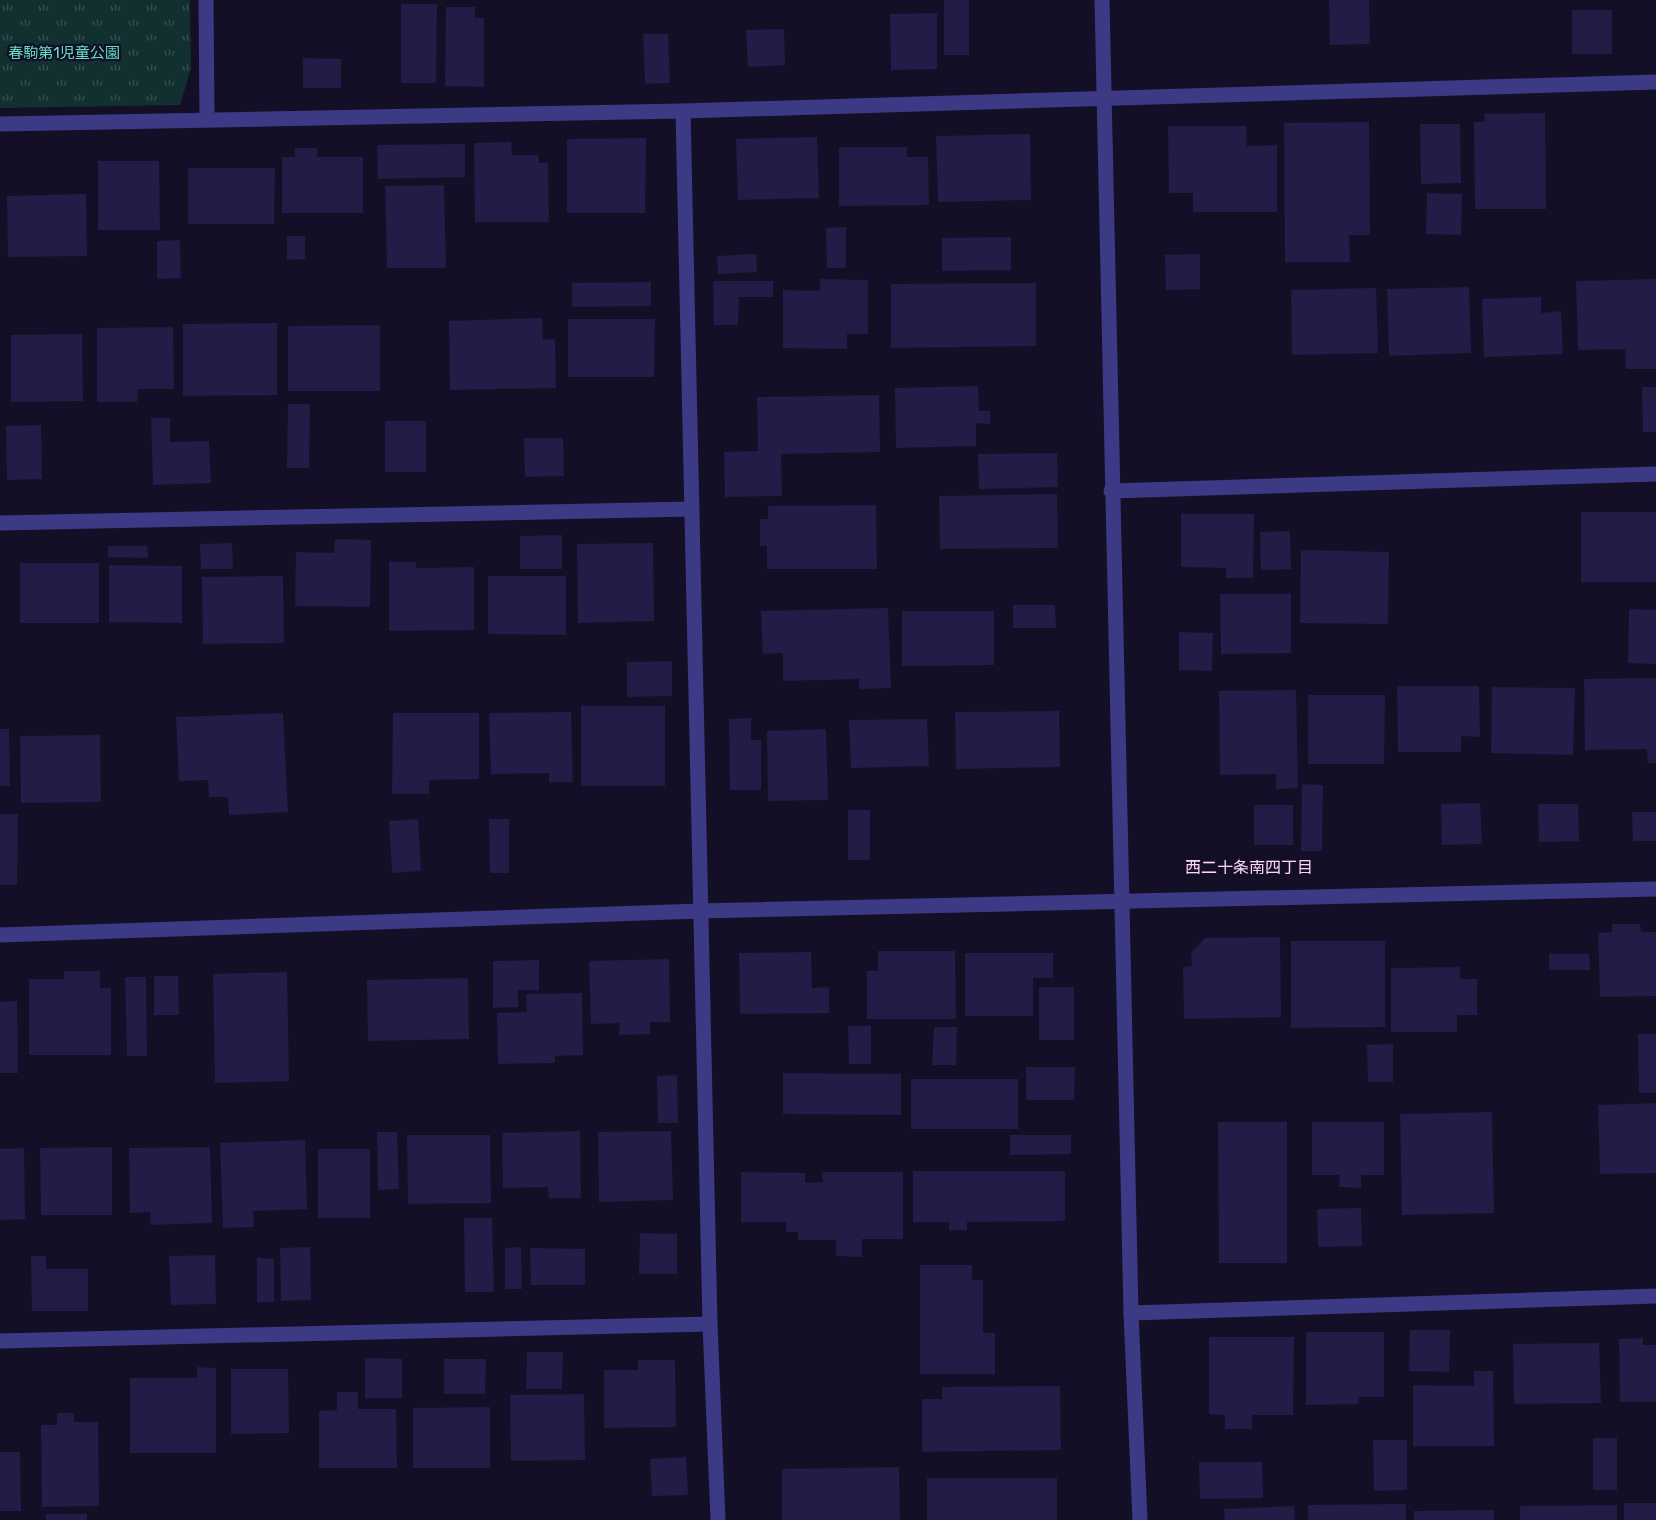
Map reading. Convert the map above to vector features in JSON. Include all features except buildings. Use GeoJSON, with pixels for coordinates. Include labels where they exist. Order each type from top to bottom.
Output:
{"type":"FeatureCollection","features":[{"type":"Feature","properties":{"kind":"street"},"geometry":{"type":"LineString","coordinates":[[206,0],[207,118]]}},
{"type":"Feature","properties":{"kind":"street"},"geometry":{"type":"LineString","coordinates":[[1102,0],[1111,491],[1131,1313],[1140,1520]]}},
{"type":"Feature","properties":{"kind":"street"},"geometry":{"type":"LineString","coordinates":[[0,124],[207,118],[683,111],[1656,82]]}},
{"type":"Feature","properties":{"kind":"street"},"geometry":{"type":"LineString","coordinates":[[683,111],[710,1324],[718,1520]]}},
{"type":"Feature","properties":{"kind":"street"},"geometry":{"type":"LineString","coordinates":[[1111,491],[1656,474]]}},
{"type":"Feature","properties":{"kind":"street"},"geometry":{"type":"LineString","coordinates":[[0,523],[692,508]]}},
{"type":"Feature","properties":{"kind":"street"},"geometry":{"type":"LineString","coordinates":[[0,935],[701,911],[1656,889]]}},
{"type":"Feature","properties":{"kind":"street"},"geometry":{"type":"LineString","coordinates":[[1131,1313],[1656,1296]]}},
{"type":"Feature","properties":{"kind":"street"},"geometry":{"type":"LineString","coordinates":[[0,1341],[710,1324]]}},
{"type":"Feature","properties":{"kind":"green space","name":"春駒第1児童公園"},"geometry":{"type":"Polygon","coordinates":[[[0,0],[190,0],[191,68],[180,105],[0,108],[0,0]]]}},
{"type":"Feature","properties":{"kind":"district","name":"西二十条南四丁目"},"geometry":{"type":"Point","coordinates":[1249,867]}}]}
